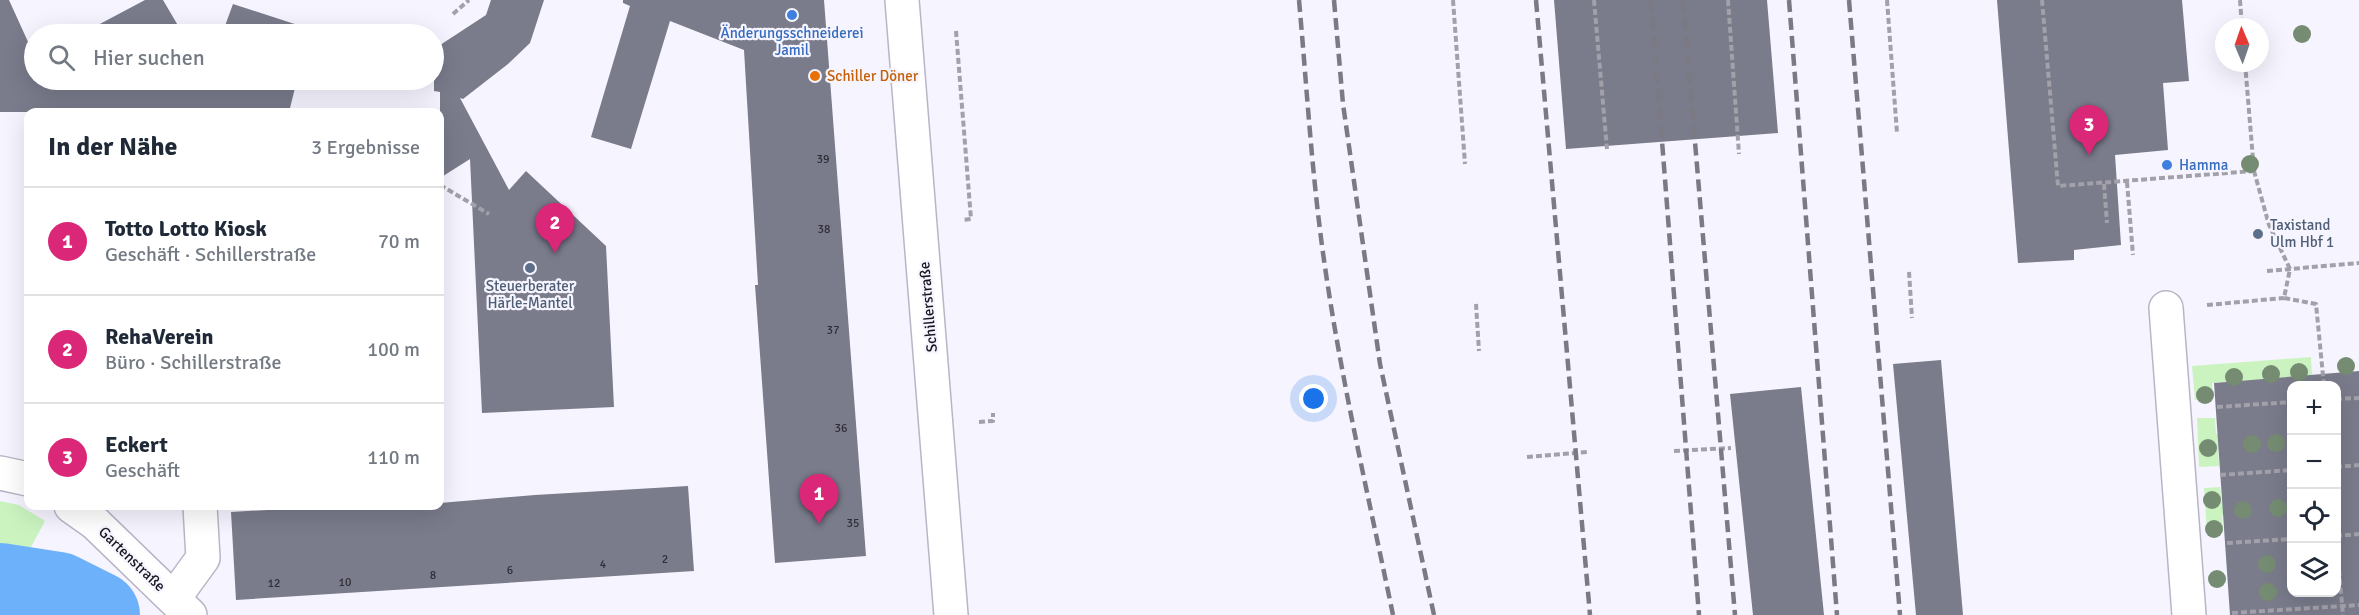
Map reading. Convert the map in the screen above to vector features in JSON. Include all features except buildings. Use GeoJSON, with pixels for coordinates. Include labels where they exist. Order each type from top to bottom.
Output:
{"type":"FeatureCollection","features":[{"type":"Feature","properties":{"kind":"street","name":"Schillerstraße"},"geometry":{"type":"LineString","coordinates":[[902,0],[951,615]]}},
{"type":"Feature","properties":{"kind":"street"},"geometry":{"type":"LineString","coordinates":[[2166,308],[2189,615]]}},
{"type":"Feature","properties":{"kind":"street"},"geometry":{"type":"LineString","coordinates":[[0,473],[24,478]]}},
{"type":"Feature","properties":{"kind":"street","name":"Gartenstraße"},"geometry":{"type":"LineString","coordinates":[[76,510],[94,523],[182,607]]}},
{"type":"Feature","properties":{"kind":"street"},"geometry":{"type":"LineString","coordinates":[[182,607],[203,558],[200,510]]}},
{"type":"Feature","properties":{"kind":"path"},"geometry":{"type":"LineString","coordinates":[[453,14],[469,0]]}},
{"type":"Feature","properties":{"kind":"path"},"geometry":{"type":"LineString","coordinates":[[1453,0],[1465,164]]}},
{"type":"Feature","properties":{"kind":"path"},"geometry":{"type":"LineString","coordinates":[[1594,0],[1607,149]]}},
{"type":"Feature","properties":{"kind":"path"},"geometry":{"type":"LineString","coordinates":[[1728,0],[1739,154]]}},
{"type":"Feature","properties":{"kind":"path"},"geometry":{"type":"LineString","coordinates":[[1887,0],[1898,133]]}},
{"type":"Feature","properties":{"kind":"path"},"geometry":{"type":"LineString","coordinates":[[2042,0],[2058,186],[2254,171]]}},
{"type":"Feature","properties":{"kind":"path"},"geometry":{"type":"LineString","coordinates":[[2240,0],[2241,18]]}},
{"type":"Feature","properties":{"kind":"path"},"geometry":{"type":"LineString","coordinates":[[921,223],[971,219],[956,31]]}},
{"type":"Feature","properties":{"kind":"path"},"geometry":{"type":"LineString","coordinates":[[2246,72],[2254,171],[2269,225],[2290,269],[2284,298]]}},
{"type":"Feature","properties":{"kind":"path"},"geometry":{"type":"LineString","coordinates":[[2127,182],[2133,255]]}},
{"type":"Feature","properties":{"kind":"path"},"geometry":{"type":"LineString","coordinates":[[2104,184],[2107,223]]}},
{"type":"Feature","properties":{"kind":"path"},"geometry":{"type":"LineString","coordinates":[[444,187],[489,214]]}},
{"type":"Feature","properties":{"kind":"path"},"geometry":{"type":"LineString","coordinates":[[2267,271],[2359,263]]}},
{"type":"Feature","properties":{"kind":"path"},"geometry":{"type":"LineString","coordinates":[[1909,272],[1912,318]]}},
{"type":"Feature","properties":{"kind":"path"},"geometry":{"type":"LineString","coordinates":[[2166,308],[2284,298],[2316,304],[2324,381]]}},
{"type":"Feature","properties":{"kind":"path"},"geometry":{"type":"LineString","coordinates":[[1476,304],[1479,351]]}},
{"type":"Feature","properties":{"kind":"path"},"geometry":{"type":"LineString","coordinates":[[2341,399],[2359,398]]}},
{"type":"Feature","properties":{"kind":"path"},"geometry":{"type":"LineString","coordinates":[[2174,409],[2287,402]]}},
{"type":"Feature","properties":{"kind":"path"},"geometry":{"type":"LineString","coordinates":[[1674,451],[1731,448]]}},
{"type":"Feature","properties":{"kind":"path"},"geometry":{"type":"LineString","coordinates":[[1527,457],[1588,452]]}},
{"type":"Feature","properties":{"kind":"path"},"geometry":{"type":"LineString","coordinates":[[2341,467],[2359,465]]}},
{"type":"Feature","properties":{"kind":"path"},"geometry":{"type":"LineString","coordinates":[[2180,477],[2287,470]]}},
{"type":"Feature","properties":{"kind":"path"},"geometry":{"type":"LineString","coordinates":[[2341,535],[2359,534]]}},
{"type":"Feature","properties":{"kind":"path"},"geometry":{"type":"LineString","coordinates":[[2185,546],[2287,539]]}},
{"type":"Feature","properties":{"kind":"path"},"geometry":{"type":"LineString","coordinates":[[2338,543],[2343,615]]}},
{"type":"Feature","properties":{"kind":"path"},"geometry":{"type":"LineString","coordinates":[[2227,613],[2359,605]]}},
{"type":"Feature","properties":{"kind":"green space"},"geometry":{"type":"Polygon","coordinates":[[[2311,357],[2312,376],[2212,383],[2213,399],[2195,400],[2192,366],[2311,357]]]}},
{"type":"Feature","properties":{"kind":"green space"},"geometry":{"type":"Polygon","coordinates":[[[2197,418],[2215,418],[2216,434],[2261,432],[2263,447],[2218,450],[2219,466],[2199,467],[2197,418]]]}},
{"type":"Feature","properties":{"kind":"green space"},"geometry":{"type":"Polygon","coordinates":[[[2220,487],[2222,503],[2268,500],[2269,513],[2222,515],[2223,532],[2207,533],[2204,488],[2220,487]]]}},
{"type":"Feature","properties":{"kind":"green space"},"geometry":{"type":"Polygon","coordinates":[[[0,501],[19,505],[45,521],[31,547],[0,548],[0,501]]]}},
{"type":"Feature","properties":{"kind":"waterway"},"geometry":{"type":"LineString","coordinates":[[0,587],[58,596],[96,615]]}},
{"type":"Feature","properties":{"kind":"railway"},"geometry":{"type":"LineString","coordinates":[[1299,0],[1313,167],[1325,267],[1348,398],[1393,615]]}},
{"type":"Feature","properties":{"kind":"railway"},"geometry":{"type":"LineString","coordinates":[[1334,0],[1343,104],[1380,364],[1434,615]]}},
{"type":"Feature","properties":{"kind":"railway"},"geometry":{"type":"LineString","coordinates":[[1536,0],[1590,615]]}},
{"type":"Feature","properties":{"kind":"railway"},"geometry":{"type":"LineString","coordinates":[[1651,0],[1699,615]]}},
{"type":"Feature","properties":{"kind":"railway"},"geometry":{"type":"LineString","coordinates":[[1683,0],[1735,615]]}},
{"type":"Feature","properties":{"kind":"railway"},"geometry":{"type":"LineString","coordinates":[[1789,0],[1837,615]]}},
{"type":"Feature","properties":{"kind":"railway"},"geometry":{"type":"LineString","coordinates":[[1849,0],[1900,615]]}},
{"type":"Feature","properties":{"kind":"place","name":"Änderungsschneiderei Jamil"},"geometry":{"type":"Point","coordinates":[792,15]}},
{"type":"Feature","properties":{"kind":"place","name":"Schiller Döner"},"geometry":{"type":"Point","coordinates":[815,76]}},
{"type":"Feature","properties":{"kind":"place","name":"Eckert"},"geometry":{"type":"Point","coordinates":[2089,155]}},
{"type":"Feature","properties":{"kind":"place","name":"Hamma"},"geometry":{"type":"Point","coordinates":[2167,165]}},
{"type":"Feature","properties":{"kind":"place","name":"Taxistand Ulm Hbf 1"},"geometry":{"type":"Point","coordinates":[2258,234]}},
{"type":"Feature","properties":{"kind":"place","name":"RehaVerein"},"geometry":{"type":"Point","coordinates":[555,253]}},
{"type":"Feature","properties":{"kind":"place","name":"Steuerberater Härle-Mantel"},"geometry":{"type":"Point","coordinates":[530,268]}},
{"type":"Feature","properties":{"kind":"place","name":"Totto Lotto Kiosk"},"geometry":{"type":"Point","coordinates":[819,524]}}]}
